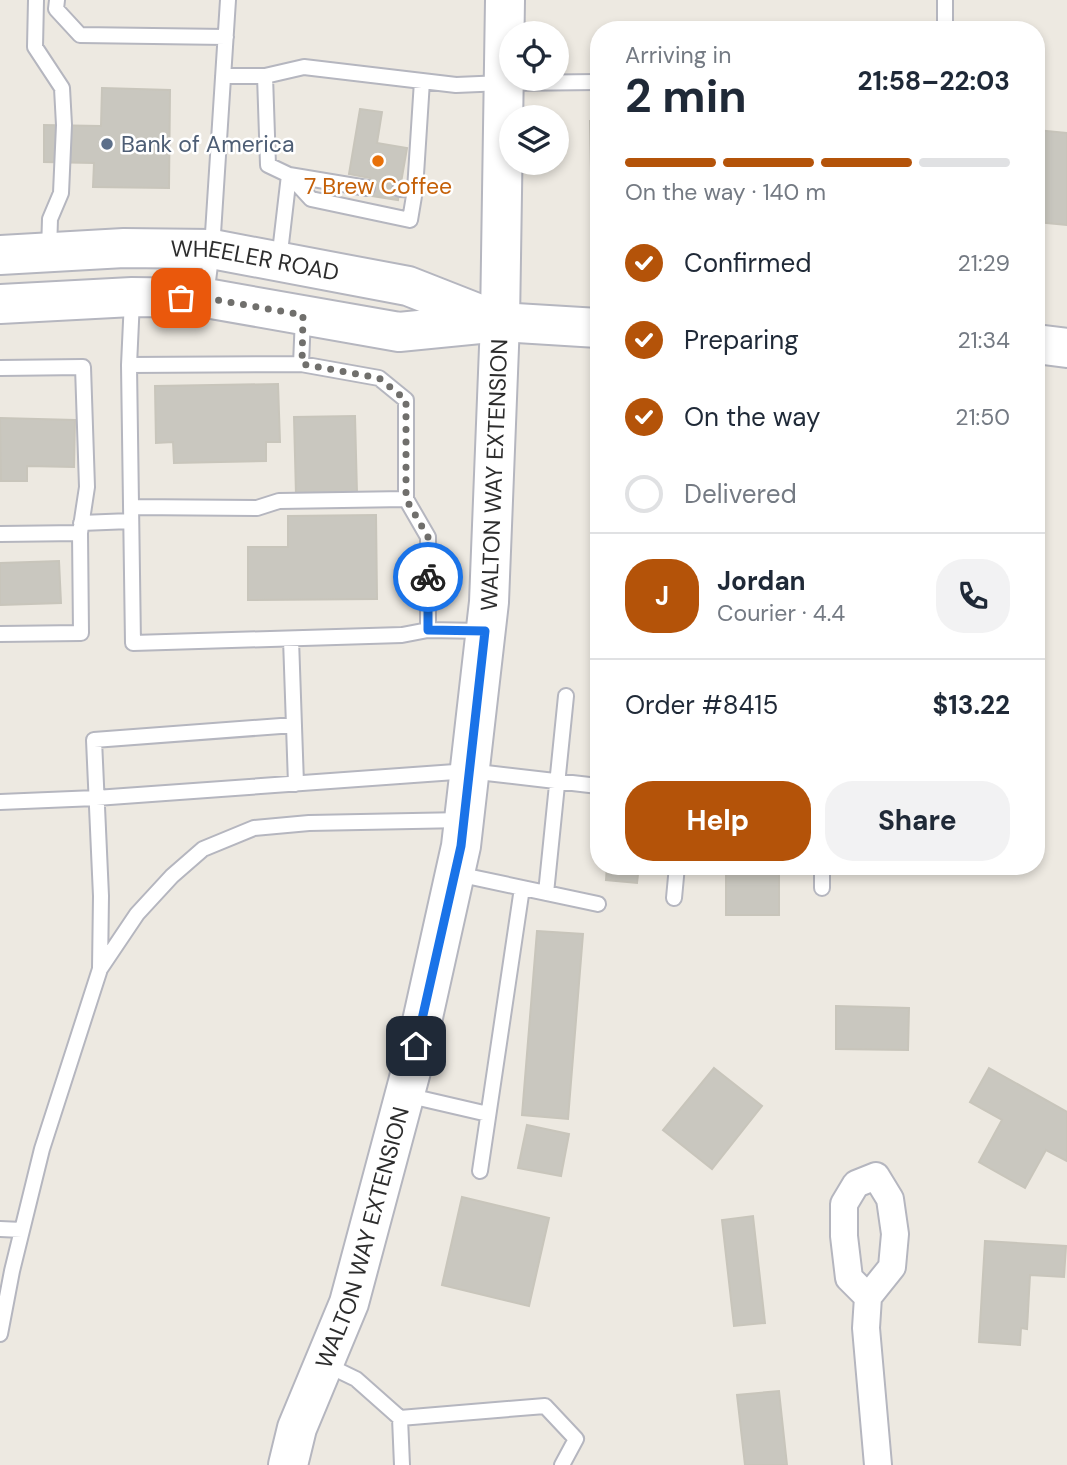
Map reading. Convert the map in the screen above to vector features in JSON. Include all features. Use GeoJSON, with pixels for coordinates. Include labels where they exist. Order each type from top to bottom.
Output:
{"type":"FeatureCollection","features":[{"type":"Feature","properties":{"kind":"main road","name":"WALTON WAY EXTENSION"},"geometry":{"type":"LineString","coordinates":[[504,21],[505,0]]}},
{"type":"Feature","properties":{"kind":"main road","name":"WALTON WAY EXTENSION"},"geometry":{"type":"LineString","coordinates":[[297,1429],[349,1303],[405,1095],[461,846],[489,602],[500,322],[503,91]]}},
{"type":"Feature","properties":{"kind":"main road","name":"WHEELER ROAD"},"geometry":{"type":"LineString","coordinates":[[0,255],[124,248],[212,249],[408,286],[500,322]]}},
{"type":"Feature","properties":{"kind":"main road","name":"WHEELER ROAD"},"geometry":{"type":"LineString","coordinates":[[0,304],[132,297],[206,298],[399,332],[500,322],[590,328]]}},
{"type":"Feature","properties":{"kind":"main road"},"geometry":{"type":"LineString","coordinates":[[1045,345],[1067,348]]}},
{"type":"Feature","properties":{"kind":"main road"},"geometry":{"type":"LineString","coordinates":[[275,1465],[297,1429]]}},
{"type":"Feature","properties":{"kind":"main road"},"geometry":{"type":"LineString","coordinates":[[288,1465],[297,1429]]}},
{"type":"Feature","properties":{"kind":"street"},"geometry":{"type":"LineString","coordinates":[[868,1297],[866,1328],[878,1465]]}},
{"type":"Feature","properties":{"kind":"lane"},"geometry":{"type":"LineString","coordinates":[[36,0],[35,47],[62,89],[64,125],[61,193],[50,219],[49,252]]}},
{"type":"Feature","properties":{"kind":"lane"},"geometry":{"type":"LineString","coordinates":[[57,0],[56,9],[79,35],[226,37]]}},
{"type":"Feature","properties":{"kind":"lane"},"geometry":{"type":"LineString","coordinates":[[206,298],[212,249],[228,0]]}},
{"type":"Feature","properties":{"kind":"lane"},"geometry":{"type":"LineString","coordinates":[[945,21],[946,0]]}},
{"type":"Feature","properties":{"kind":"lane"},"geometry":{"type":"LineString","coordinates":[[223,76],[265,76],[304,67],[456,85],[499,83]]}},
{"type":"Feature","properties":{"kind":"lane"},"geometry":{"type":"LineString","coordinates":[[265,76],[268,165],[289,175],[368,188]]}},
{"type":"Feature","properties":{"kind":"lane"},"geometry":{"type":"LineString","coordinates":[[289,175],[310,199],[410,220],[407,189],[422,81]]}},
{"type":"Feature","properties":{"kind":"lane"},"geometry":{"type":"LineString","coordinates":[[569,82],[590,82]]}},
{"type":"Feature","properties":{"kind":"lane"},"geometry":{"type":"LineString","coordinates":[[279,262],[289,175]]}},
{"type":"Feature","properties":{"kind":"lane"},"geometry":{"type":"LineString","coordinates":[[132,297],[130,365],[133,643],[402,635],[428,630],[485,631]]}},
{"type":"Feature","properties":{"kind":"lane"},"geometry":{"type":"LineString","coordinates":[[302,364],[303,315]]}},
{"type":"Feature","properties":{"kind":"lane"},"geometry":{"type":"LineString","coordinates":[[130,365],[302,364],[379,378],[406,400],[406,499],[428,537],[428,630]]}},
{"type":"Feature","properties":{"kind":"lane"},"geometry":{"type":"LineString","coordinates":[[0,368],[83,367],[87,486],[80,528],[80,633],[0,634]]}},
{"type":"Feature","properties":{"kind":"lane"},"geometry":{"type":"LineString","coordinates":[[0,534],[80,528],[131,514],[257,508],[279,501],[406,499]]}},
{"type":"Feature","properties":{"kind":"lane"},"geometry":{"type":"LineString","coordinates":[[291,639],[296,784]]}},
{"type":"Feature","properties":{"kind":"lane"},"geometry":{"type":"LineString","coordinates":[[547,893],[566,696]]}},
{"type":"Feature","properties":{"kind":"lane"},"geometry":{"type":"LineString","coordinates":[[100,969],[101,896],[94,740],[294,726]]}},
{"type":"Feature","properties":{"kind":"lane"},"geometry":{"type":"LineString","coordinates":[[0,802],[96,798],[469,771],[590,785]]}},
{"type":"Feature","properties":{"kind":"lane"},"geometry":{"type":"LineString","coordinates":[[0,1335],[41,1149],[100,969],[137,914],[154,895],[203,849],[254,828],[309,823],[464,820]]}},
{"type":"Feature","properties":{"kind":"lane"},"geometry":{"type":"LineString","coordinates":[[455,874],[598,904]]}},
{"type":"Feature","properties":{"kind":"lane"},"geometry":{"type":"LineString","coordinates":[[674,898],[676,875]]}},
{"type":"Feature","properties":{"kind":"lane"},"geometry":{"type":"LineString","coordinates":[[821,888],[822,875]]}},
{"type":"Feature","properties":{"kind":"lane"},"geometry":{"type":"LineString","coordinates":[[480,1171],[522,888]]}},
{"type":"Feature","properties":{"kind":"lane"},"geometry":{"type":"LineString","coordinates":[[405,1095],[488,1114]]}},
{"type":"Feature","properties":{"kind":"lane"},"geometry":{"type":"LineString","coordinates":[[0,1229],[22,1230]]}},
{"type":"Feature","properties":{"kind":"lane"},"geometry":{"type":"LineString","coordinates":[[324,1364],[356,1379],[400,1418],[402,1465]]}},
{"type":"Feature","properties":{"kind":"lane"},"geometry":{"type":"LineString","coordinates":[[400,1418],[545,1406],[576,1439],[562,1465]]}},
{"type":"Feature","properties":{"kind":"building","name":"Bank of America"},"geometry":{"type":"Polygon","coordinates":[[[102,88],[170,90],[169,188],[93,187],[94,163],[44,162],[44,125],[101,126],[102,88]]]}},
{"type":"Feature","properties":{"kind":"building","name":"7 Brew Coffee"},"geometry":{"type":"Polygon","coordinates":[[[360,109],[382,112],[377,143],[407,148],[398,200],[365,195],[370,178],[349,174],[360,109]]]}},
{"type":"Feature","properties":{"kind":"building"},"geometry":{"type":"Polygon","coordinates":[[[1045,131],[1067,133],[1067,225],[1045,223],[1045,131]]]}},
{"type":"Feature","properties":{"kind":"building"},"geometry":{"type":"Polygon","coordinates":[[[278,384],[280,442],[266,442],[266,461],[174,463],[173,442],[156,443],[155,386],[278,384]]]}},
{"type":"Feature","properties":{"kind":"building"},"geometry":{"type":"Polygon","coordinates":[[[355,416],[357,493],[296,495],[294,417],[355,416]]]}},
{"type":"Feature","properties":{"kind":"building"},"geometry":{"type":"Polygon","coordinates":[[[0,418],[75,420],[74,467],[27,466],[27,481],[1,481],[0,418]]]}},
{"type":"Feature","properties":{"kind":"building"},"geometry":{"type":"Polygon","coordinates":[[[376,515],[377,599],[248,600],[248,547],[288,547],[288,516],[376,515]]]}},
{"type":"Feature","properties":{"kind":"building"},"geometry":{"type":"Polygon","coordinates":[[[59,561],[61,603],[0,605],[0,563],[59,561]]]}},
{"type":"Feature","properties":{"kind":"building"},"geometry":{"type":"Polygon","coordinates":[[[606,875],[638,875],[637,883],[606,880],[606,875]]]}},
{"type":"Feature","properties":{"kind":"building"},"geometry":{"type":"Polygon","coordinates":[[[726,875],[779,875],[779,915],[726,915],[726,875]]]}},
{"type":"Feature","properties":{"kind":"building"},"geometry":{"type":"Polygon","coordinates":[[[537,931],[583,934],[568,1119],[522,1115],[537,931]]]}},
{"type":"Feature","properties":{"kind":"building"},"geometry":{"type":"Polygon","coordinates":[[[836,1006],[909,1008],[908,1050],[836,1049],[836,1006]]]}},
{"type":"Feature","properties":{"kind":"building"},"geometry":{"type":"Polygon","coordinates":[[[714,1068],[762,1106],[712,1169],[663,1130],[714,1068]]]}},
{"type":"Feature","properties":{"kind":"building"},"geometry":{"type":"Polygon","coordinates":[[[989,1068],[1067,1112],[1067,1161],[1046,1150],[1025,1188],[979,1162],[1002,1120],[970,1102],[989,1068]]]}},
{"type":"Feature","properties":{"kind":"building"},"geometry":{"type":"Polygon","coordinates":[[[527,1125],[569,1134],[561,1176],[518,1168],[527,1125]]]}},
{"type":"Feature","properties":{"kind":"building"},"geometry":{"type":"Polygon","coordinates":[[[462,1197],[549,1218],[529,1306],[442,1285],[462,1197]]]}},
{"type":"Feature","properties":{"kind":"building"},"geometry":{"type":"Polygon","coordinates":[[[753,1216],[765,1323],[734,1326],[722,1220],[753,1216]]]}},
{"type":"Feature","properties":{"kind":"building"},"geometry":{"type":"Polygon","coordinates":[[[985,1241],[1066,1246],[1064,1277],[1030,1275],[1027,1329],[1021,1328],[1020,1345],[979,1342],[985,1241]]]}},
{"type":"Feature","properties":{"kind":"building"},"geometry":{"type":"Polygon","coordinates":[[[779,1391],[787,1465],[745,1465],[737,1395],[779,1391]]]}},
{"type":"Feature","properties":{"kind":"way so far"},"geometry":{"type":"LineString","coordinates":[[181,298],[206,298],[303,315],[302,364],[379,378],[406,400],[406,499],[428,537],[428,577]]}},
{"type":"Feature","properties":{"kind":"place","name":"Bank of America"},"geometry":{"type":"Point","coordinates":[107,144]}},
{"type":"Feature","properties":{"kind":"place","name":"7 Brew Coffee"},"geometry":{"type":"Point","coordinates":[378,161]}},
{"type":"Feature","properties":{"kind":"route"},"geometry":{"type":"LineString","coordinates":[[416,1046],[461,846],[485,631],[428,630],[428,577]]}}]}
